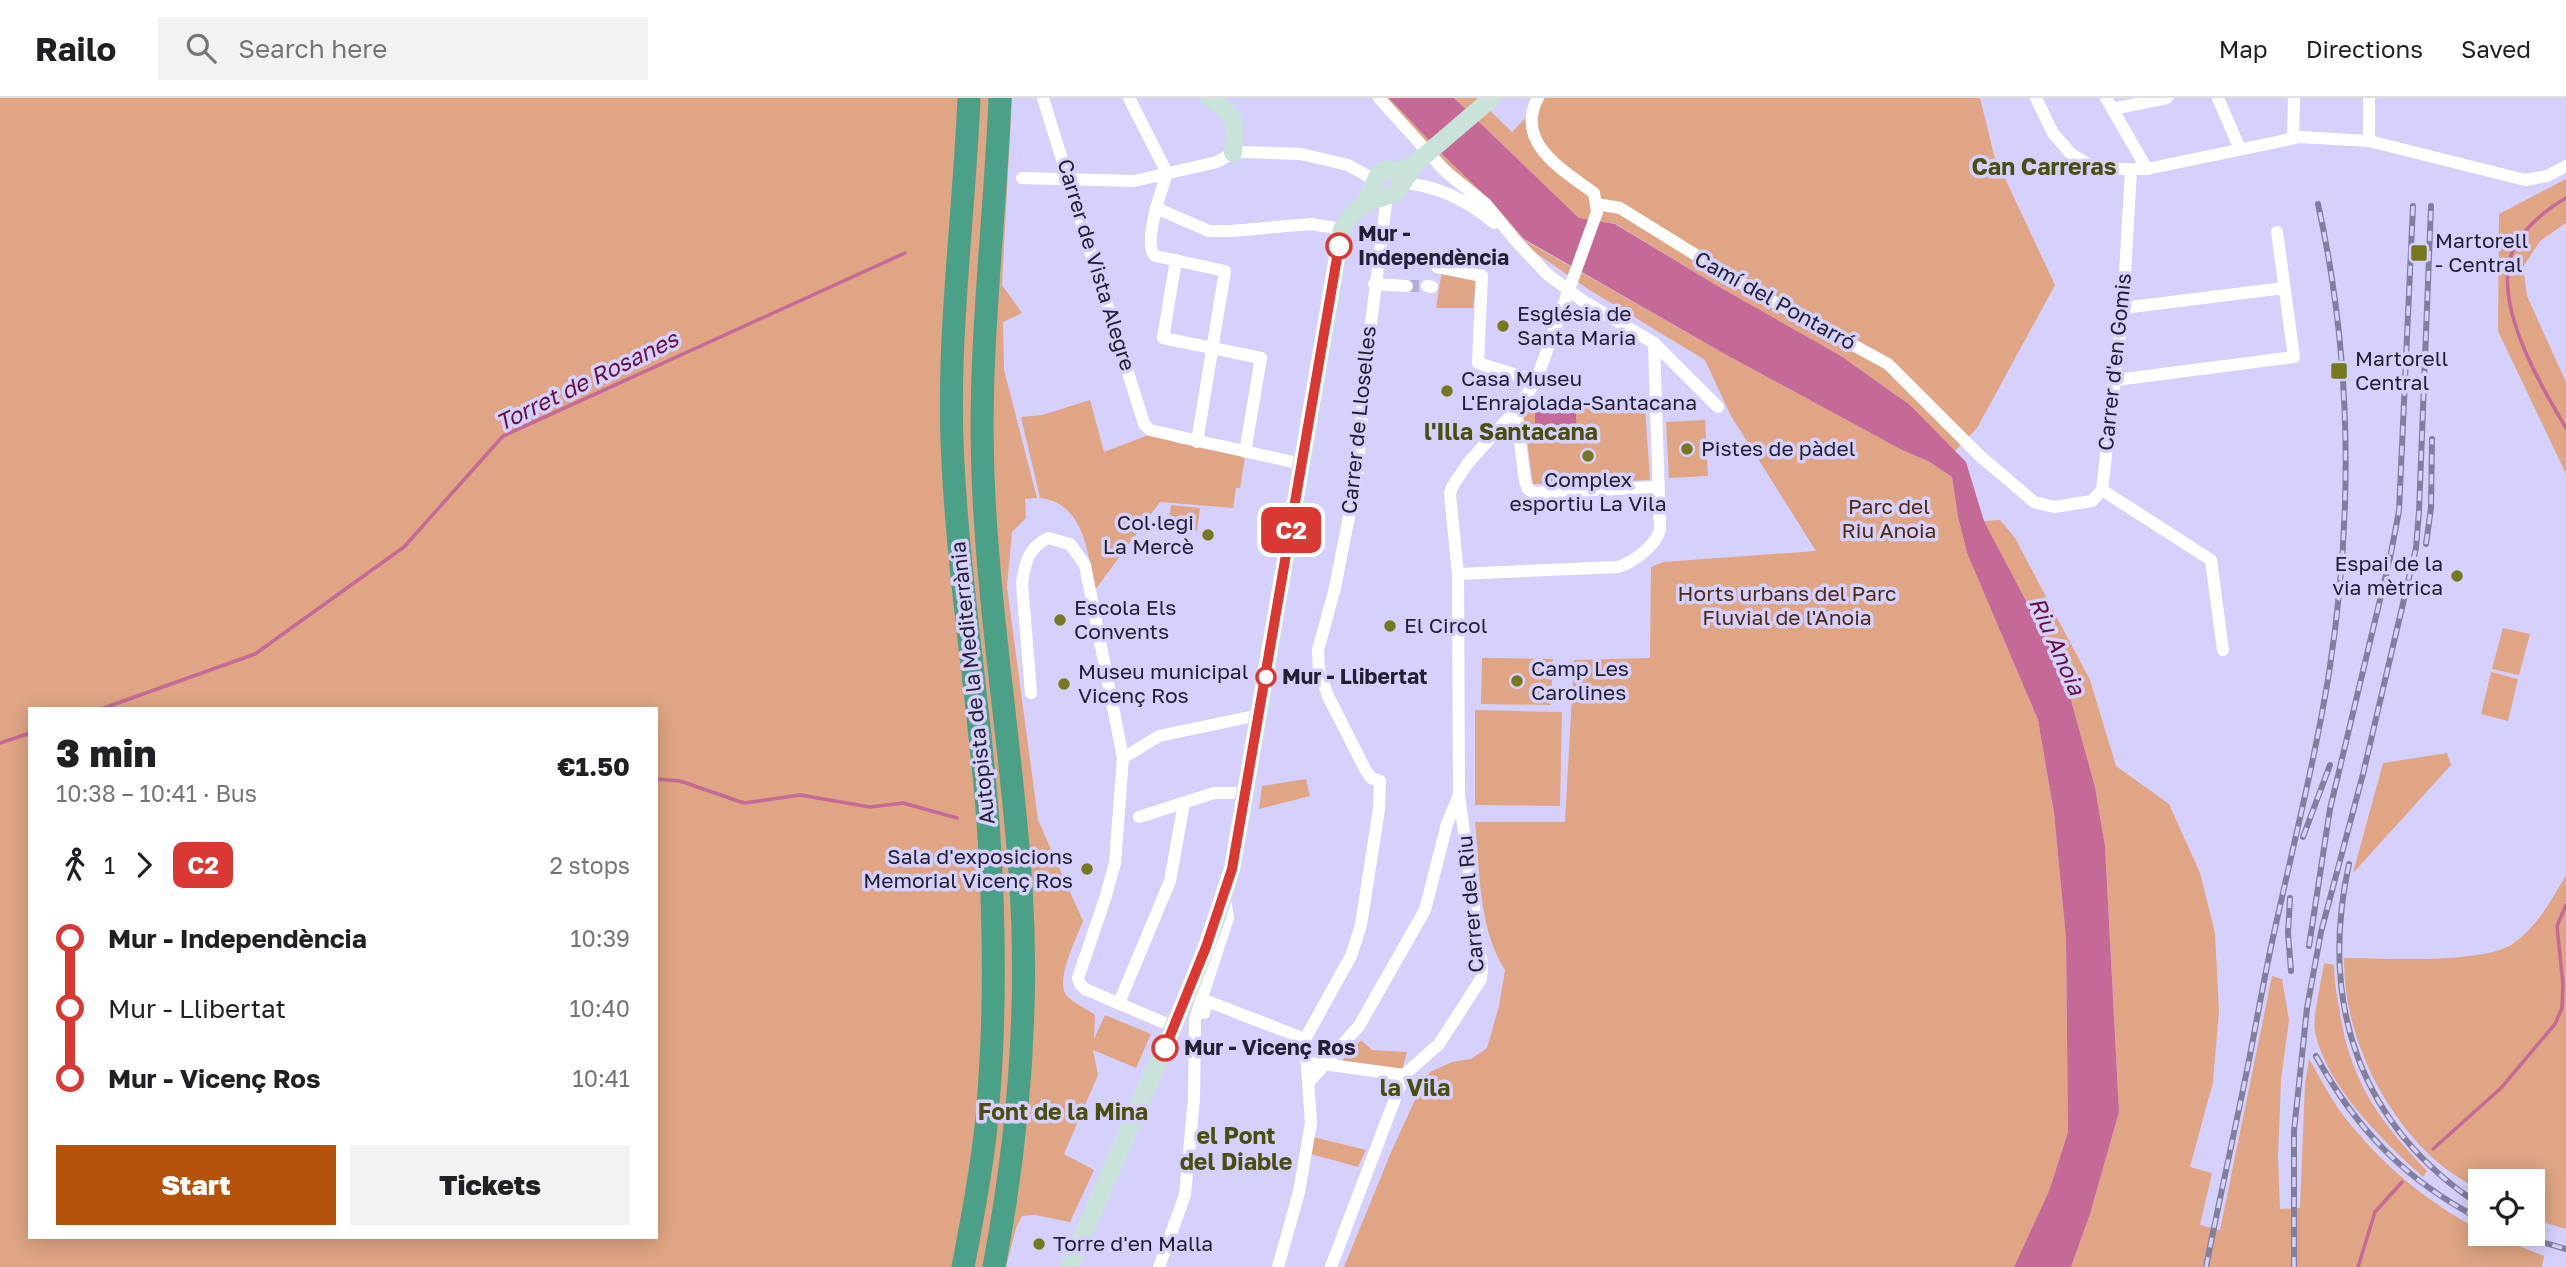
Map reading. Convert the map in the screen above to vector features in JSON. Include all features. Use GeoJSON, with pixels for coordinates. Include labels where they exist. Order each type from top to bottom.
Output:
{"type":"FeatureCollection","features":[{"type":"Feature","properties":{"kind":"highway","name":"Autopista de la Mediterrània"},"geometry":{"type":"LineString","coordinates":[[963,1267],[986,1128],[991,1062],[992,912],[988,820],[968,642],[953,462],[954,307],[969,98]]}},
{"type":"Feature","properties":{"kind":"highway","name":"Autopista de la Mediterrània"},"geometry":{"type":"LineString","coordinates":[[994,1267],[1003,1222],[1019,1098],[1023,1017],[1023,951],[1016,828],[985,517],[982,421],[984,312],[1000,98]]}},
{"type":"Feature","properties":{"kind":"main road"},"geometry":{"type":"LineString","coordinates":[[1209,98],[1229,111],[1232,117],[1235,127],[1233,153]]}},
{"type":"Feature","properties":{"kind":"main road"},"geometry":{"type":"LineString","coordinates":[[1381,189],[1396,193],[1400,179],[1416,163],[1486,103]]}},
{"type":"Feature","properties":{"kind":"main road"},"geometry":{"type":"LineString","coordinates":[[1069,1267],[1174,1027],[1232,869],[1342,229],[1349,218],[1381,189],[1382,171],[1388,169],[1400,179]]}},
{"type":"Feature","properties":{"kind":"street","name":"Carrer de Vista Alegre"},"geometry":{"type":"LineString","coordinates":[[1044,98],[1144,424],[1150,430],[1197,442]]}},
{"type":"Feature","properties":{"kind":"street"},"geometry":{"type":"LineString","coordinates":[[1129,98],[1167,173],[1156,208],[1151,252],[1155,256],[1225,271],[1197,442],[1302,464]]}},
{"type":"Feature","properties":{"kind":"street"},"geometry":{"type":"LineString","coordinates":[[1379,98],[1446,171],[1486,204],[1551,279],[1654,343],[1718,407]]}},
{"type":"Feature","properties":{"kind":"street"},"geometry":{"type":"LineString","coordinates":[[1309,1082],[1359,1026],[1425,911],[1447,824],[1459,795],[1458,574],[1450,494],[1468,463],[1516,410],[1536,381],[1595,218],[1597,204],[1594,193],[1549,160],[1533,136],[1531,111],[1538,98]]}},
{"type":"Feature","properties":{"kind":"street"},"geometry":{"type":"LineString","coordinates":[[2036,98],[2053,133],[2071,153],[2099,167],[2147,169],[2293,138],[2369,141],[2525,180],[2547,177],[2566,166]]}},
{"type":"Feature","properties":{"kind":"street"},"geometry":{"type":"LineString","coordinates":[[2147,169],[2109,103],[2166,98]]}},
{"type":"Feature","properties":{"kind":"street"},"geometry":{"type":"LineString","coordinates":[[2218,98],[2240,149]]}},
{"type":"Feature","properties":{"kind":"street"},"geometry":{"type":"LineString","coordinates":[[2293,138],[2294,98]]}},
{"type":"Feature","properties":{"kind":"street"},"geometry":{"type":"LineString","coordinates":[[2369,98],[2369,141]]}},
{"type":"Feature","properties":{"kind":"street"},"geometry":{"type":"LineString","coordinates":[[1022,178],[1134,181],[1217,162],[1233,153],[1301,154],[1348,165],[1381,189]]}},
{"type":"Feature","properties":{"kind":"street","name":"Carrer d'en Gomis"},"geometry":{"type":"LineString","coordinates":[[2102,490],[2123,308],[2132,170]]}},
{"type":"Feature","properties":{"kind":"street"},"geometry":{"type":"LineString","coordinates":[[1400,179],[1474,206],[1516,241]]}},
{"type":"Feature","properties":{"kind":"street","name":"Carrer de Lloselles"},"geometry":{"type":"LineString","coordinates":[[1305,1039],[1351,956],[1361,925],[1379,809],[1380,781],[1371,778],[1328,696],[1319,670],[1318,650],[1335,588],[1357,476],[1381,189]]}},
{"type":"Feature","properties":{"kind":"street","name":"Camí del Pontarró"},"geometry":{"type":"LineString","coordinates":[[1597,204],[1620,208],[1754,290],[1888,364],[1980,456],[2027,497],[2043,506],[2054,507],[2092,501],[2102,490]]}},
{"type":"Feature","properties":{"kind":"street"},"geometry":{"type":"LineString","coordinates":[[1156,208],[1209,231],[1311,224],[1342,229]]}},
{"type":"Feature","properties":{"kind":"street"},"geometry":{"type":"LineString","coordinates":[[2116,380],[2294,357],[2277,232]]}},
{"type":"Feature","properties":{"kind":"street"},"geometry":{"type":"LineString","coordinates":[[1175,260],[1163,338],[1261,358],[1245,453]]}},
{"type":"Feature","properties":{"kind":"street"},"geometry":{"type":"LineString","coordinates":[[1437,267],[1482,276],[1478,363],[1536,381]]}},
{"type":"Feature","properties":{"kind":"street"},"geometry":{"type":"LineString","coordinates":[[1374,284],[1407,286]]}},
{"type":"Feature","properties":{"kind":"street"},"geometry":{"type":"LineString","coordinates":[[2123,308],[2284,288]]}},
{"type":"Feature","properties":{"kind":"street"},"geometry":{"type":"LineString","coordinates":[[1458,574],[1618,567],[1639,555],[1654,542],[1660,530],[1654,343]]}},
{"type":"Feature","properties":{"kind":"street"},"geometry":{"type":"LineString","coordinates":[[1516,410],[1525,481],[1528,489],[1534,493],[1658,487]]}},
{"type":"Feature","properties":{"kind":"street"},"geometry":{"type":"LineString","coordinates":[[2102,490],[2211,560],[2224,650]]}},
{"type":"Feature","properties":{"kind":"street"},"geometry":{"type":"LineString","coordinates":[[1031,693],[1022,583],[1024,566],[1030,552],[1037,543],[1048,538],[1070,544],[1085,565],[1123,758],[1115,863],[1078,978],[1085,989],[1174,1027]]}},
{"type":"Feature","properties":{"kind":"street"},"geometry":{"type":"LineString","coordinates":[[1123,758],[1159,736],[1259,715]]}},
{"type":"Feature","properties":{"kind":"street"},"geometry":{"type":"LineString","coordinates":[[1139,817],[1214,793],[1246,793]]}},
{"type":"Feature","properties":{"kind":"street","name":"Carrer del Riu"},"geometry":{"type":"LineString","coordinates":[[1331,1267],[1404,1075],[1439,1044],[1476,987],[1482,973],[1459,795]]}},
{"type":"Feature","properties":{"kind":"street"},"geometry":{"type":"LineString","coordinates":[[1119,1003],[1170,881],[1184,803]]}},
{"type":"Feature","properties":{"kind":"street"},"geometry":{"type":"LineString","coordinates":[[1159,1267],[1185,1195],[1194,1099],[1195,1019],[1228,918],[1224,896]]}},
{"type":"Feature","properties":{"kind":"street"},"geometry":{"type":"LineString","coordinates":[[1195,1054],[1208,1001],[1305,1039],[1311,1123],[1300,1192],[1278,1267]]}},
{"type":"Feature","properties":{"kind":"street"},"geometry":{"type":"LineString","coordinates":[[1305,1055],[1321,1066],[1404,1075]]}},
{"type":"Feature","properties":{"kind":"green space"},"geometry":{"type":"Polygon","coordinates":[[[0,98],[1012,98],[1002,285],[1022,313],[1003,322],[1004,370],[1037,498],[1025,499],[1026,518],[1012,532],[1007,587],[1038,820],[1083,921],[1065,970],[1063,981],[1067,996],[1095,1015],[1094,1039],[1105,1015],[1151,1034],[1136,1068],[1093,1050],[1098,1075],[1064,1154],[1094,1170],[1070,1222],[1035,1215],[1022,1216],[1016,1228],[1006,1267],[0,1267],[0,98]]]}},
{"type":"Feature","properties":{"kind":"green space"},"geometry":{"type":"Polygon","coordinates":[[[1383,98],[1389,98],[1443,155],[1494,203],[1524,240],[1723,353],[1902,450],[1928,461],[1952,477],[1967,553],[2038,720],[2054,813],[2066,938],[2068,1132],[2049,1191],[2014,1267],[1344,1267],[1392,1150],[1430,1072],[1452,1062],[1471,1059],[1487,1048],[1499,1006],[1505,970],[1496,954],[1485,917],[1475,822],[1565,822],[1574,660],[1650,658],[1651,567],[1663,562],[1816,551],[1731,416],[1705,360],[1588,289],[1533,251],[1383,98]]]}},
{"type":"Feature","properties":{"kind":"green space"},"geometry":{"type":"Polygon","coordinates":[[[1454,98],[1477,98],[1512,132],[1545,98],[1980,98],[1994,155],[2055,285],[1977,428],[1955,451],[1910,405],[1841,356],[1616,224],[1579,218],[1454,98]]]}},
{"type":"Feature","properties":{"kind":"green space"},"geometry":{"type":"Polygon","coordinates":[[[2566,179],[2566,223],[2540,241],[2523,267],[2527,296],[2566,382],[2566,474],[2498,331],[2499,214],[2566,179]]]}},
{"type":"Feature","properties":{"kind":"green space"},"geometry":{"type":"Polygon","coordinates":[[[1442,270],[1476,277],[1473,308],[1436,308],[1442,270]]]}},
{"type":"Feature","properties":{"kind":"green space","name":"Complex esportiu La Vila"},"geometry":{"type":"Polygon","coordinates":[[[1534,398],[1545,406],[1645,408],[1650,480],[1533,484],[1523,413],[1534,398]]]}},
{"type":"Feature","properties":{"kind":"green space"},"geometry":{"type":"Polygon","coordinates":[[[1090,400],[1104,452],[1151,434],[1177,443],[1245,457],[1240,488],[1236,488],[1233,508],[1160,502],[1095,590],[1082,533],[1075,520],[1055,502],[1040,498],[1021,417],[1042,415],[1090,400]]]}},
{"type":"Feature","properties":{"kind":"green space","name":"Complex esportiu La Vila"},"geometry":{"type":"Polygon","coordinates":[[[1705,420],[1708,476],[1669,478],[1666,422],[1705,420]]]}},
{"type":"Feature","properties":{"kind":"green space"},"geometry":{"type":"Polygon","coordinates":[[[1171,505],[1200,508],[1197,531],[1168,528],[1171,505]]]}},
{"type":"Feature","properties":{"kind":"green space"},"geometry":{"type":"Polygon","coordinates":[[[2000,520],[2015,538],[2090,680],[2116,766],[2169,804],[2200,873],[2215,933],[2219,1011],[2213,1082],[2190,1167],[2212,1173],[2200,1225],[2220,1230],[2272,976],[2282,979],[2289,1020],[2281,1080],[2278,1157],[2280,1209],[2300,1208],[2305,1084],[2309,1059],[2343,1115],[2372,1149],[2423,1194],[2468,1223],[2468,1246],[2519,1246],[2544,1256],[2542,1267],[2071,1267],[2090,1214],[2119,1112],[2105,846],[2095,787],[2063,671],[1984,521],[2000,520]]]}},
{"type":"Feature","properties":{"kind":"green space"},"geometry":{"type":"Polygon","coordinates":[[[2503,628],[2530,634],[2519,675],[2492,669],[2503,628]]]}},
{"type":"Feature","properties":{"kind":"green space","name":"Camp Les Carolines"},"geometry":{"type":"Polygon","coordinates":[[[1482,658],[1553,659],[1551,705],[1481,704],[1482,658]]]}},
{"type":"Feature","properties":{"kind":"green space"},"geometry":{"type":"Polygon","coordinates":[[[2491,672],[2518,679],[2508,721],[2481,714],[2491,672]]]}},
{"type":"Feature","properties":{"kind":"green space"},"geometry":{"type":"Polygon","coordinates":[[[1475,710],[1562,712],[1560,806],[1475,805],[1475,710]]]}},
{"type":"Feature","properties":{"kind":"green space"},"geometry":{"type":"Polygon","coordinates":[[[2447,753],[2451,765],[2353,873],[2383,763],[2447,753]]]}},
{"type":"Feature","properties":{"kind":"green space"},"geometry":{"type":"Polygon","coordinates":[[[1306,779],[1310,796],[1259,809],[1262,786],[1306,779]]]}},
{"type":"Feature","properties":{"kind":"green space"},"geometry":{"type":"Polygon","coordinates":[[[2566,875],[2566,1229],[2545,1223],[2545,1169],[2468,1169],[2468,1183],[2440,1164],[2416,1140],[2382,1094],[2369,1068],[2358,1042],[2345,986],[2344,958],[2432,959],[2480,955],[2514,943],[2544,912],[2566,875]]]}},
{"type":"Feature","properties":{"kind":"green space"},"geometry":{"type":"Polygon","coordinates":[[[2324,963],[2334,965],[2336,992],[2346,1042],[2361,1083],[2396,1137],[2427,1171],[2423,1177],[2358,1111],[2343,1092],[2321,1052],[2314,1026],[2324,963]]]}},
{"type":"Feature","properties":{"kind":"green space"},"geometry":{"type":"Polygon","coordinates":[[[1361,1040],[1372,1050],[1407,1052],[1402,1070],[1339,1064],[1361,1040]]]}},
{"type":"Feature","properties":{"kind":"green space"},"geometry":{"type":"Polygon","coordinates":[[[1313,1137],[1366,1150],[1358,1167],[1311,1154],[1313,1137]]]}},
{"type":"Feature","properties":{"kind":"shaded area"},"geometry":{"type":"Polygon","coordinates":[[[1389,98],[1454,98],[1579,218],[1615,224],[1841,356],[1910,405],[1966,462],[1984,521],[2063,671],[2095,787],[2105,846],[2119,1112],[2090,1214],[2071,1267],[2014,1267],[2049,1191],[2068,1132],[2066,938],[2054,813],[2038,720],[1967,553],[1952,477],[1928,461],[1902,450],[1723,353],[1524,239],[1493,203],[1389,98]]]}},
{"type":"Feature","properties":{"kind":"shaded area"},"geometry":{"type":"Polygon","coordinates":[[[1535,411],[1576,412],[1576,431],[1535,431],[1535,411]]]}},
{"type":"Feature","properties":{"kind":"waterway"},"geometry":{"type":"LineString","coordinates":[[2566,198],[2537,219],[2519,239],[2508,267],[2512,315],[2521,340],[2531,365],[2566,428]]}},
{"type":"Feature","properties":{"kind":"waterway","name":"Torret de Rosanes"},"geometry":{"type":"LineString","coordinates":[[107,707],[255,654],[404,547],[503,436],[905,253]]}},
{"type":"Feature","properties":{"kind":"waterway","name":"Torret de Rosanes"},"geometry":{"type":"LineString","coordinates":[[0,743],[28,734]]}},
{"type":"Feature","properties":{"kind":"waterway"},"geometry":{"type":"LineString","coordinates":[[658,779],[680,781],[744,803],[800,795],[870,807],[903,803],[957,818]]}},
{"type":"Feature","properties":{"kind":"waterway"},"geometry":{"type":"LineString","coordinates":[[2433,1149],[2501,1088],[2555,1024],[2562,1008],[2563,984],[2557,926],[2566,905]]}},
{"type":"Feature","properties":{"kind":"waterway"},"geometry":{"type":"LineString","coordinates":[[2358,1267],[2375,1212],[2402,1182]]}},
{"type":"Feature","properties":{"kind":"tunnel"},"geometry":{"type":"LineString","coordinates":[[1407,286],[1427,286]]}},
{"type":"Feature","properties":{"kind":"railway"},"geometry":{"type":"LineString","coordinates":[[2206,1267],[2317,738],[2337,615],[2345,497],[2343,379],[2329,262],[2318,204]]}},
{"type":"Feature","properties":{"kind":"railway"},"geometry":{"type":"LineString","coordinates":[[2309,946],[2330,809],[2399,511],[2413,206]]}},
{"type":"Feature","properties":{"kind":"railway"},"geometry":{"type":"LineString","coordinates":[[2294,1267],[2294,1131],[2307,1008],[2321,932],[2363,774],[2416,548],[2431,206]]}},
{"type":"Feature","properties":{"kind":"railway"},"geometry":{"type":"LineString","coordinates":[[2426,544],[2431,508],[2432,439]]}},
{"type":"Feature","properties":{"kind":"railway"},"geometry":{"type":"LineString","coordinates":[[2303,837],[2330,765]]}},
{"type":"Feature","properties":{"kind":"railway"},"geometry":{"type":"LineString","coordinates":[[2349,864],[2341,915],[2340,964],[2345,1011],[2358,1056],[2377,1098],[2404,1137],[2438,1173],[2468,1196]]}},
{"type":"Feature","properties":{"kind":"railway"},"geometry":{"type":"LineString","coordinates":[[2290,898],[2288,933],[2291,971]]}},
{"type":"Feature","properties":{"kind":"railway"},"geometry":{"type":"LineString","coordinates":[[2316,1056],[2348,1107],[2385,1150],[2428,1187],[2468,1212]]}},
{"type":"Feature","properties":{"kind":"railway"},"geometry":{"type":"LineString","coordinates":[[2545,1243],[2566,1249]]}},
{"type":"Feature","properties":{"kind":"bus line","name":"C2"},"geometry":{"type":"LineString","coordinates":[[1165,1048],[1206,947],[1232,869],[1339,246]]}},
{"type":"Feature","properties":{"kind":"place","name":"Mur - Independència"},"geometry":{"type":"Point","coordinates":[1339,246]}},
{"type":"Feature","properties":{"kind":"place","name":"Martorell - Central"},"geometry":{"type":"Point","coordinates":[2419,253]}},
{"type":"Feature","properties":{"kind":"place","name":"Església de Santa Maria"},"geometry":{"type":"Point","coordinates":[1503,326]}},
{"type":"Feature","properties":{"kind":"place","name":"Martorell Central"},"geometry":{"type":"Point","coordinates":[2339,371]}},
{"type":"Feature","properties":{"kind":"place","name":"Casa Museu L'Enrajolada-Santacana"},"geometry":{"type":"Point","coordinates":[1447,391]}},
{"type":"Feature","properties":{"kind":"place","name":"Pistes de pàdel"},"geometry":{"type":"Point","coordinates":[1687,449]}},
{"type":"Feature","properties":{"kind":"place","name":"Complex esportiu La Vila"},"geometry":{"type":"Point","coordinates":[1588,456]}},
{"type":"Feature","properties":{"kind":"place","name":"Col·legi La Mercè"},"geometry":{"type":"Point","coordinates":[1208,535]}},
{"type":"Feature","properties":{"kind":"place","name":"Espai de la via mètrica"},"geometry":{"type":"Point","coordinates":[2457,576]}},
{"type":"Feature","properties":{"kind":"place","name":"Escola Els Convents"},"geometry":{"type":"Point","coordinates":[1060,620]}},
{"type":"Feature","properties":{"kind":"place","name":"El Circol"},"geometry":{"type":"Point","coordinates":[1390,626]}},
{"type":"Feature","properties":{"kind":"place","name":"Mur - Llibertat"},"geometry":{"type":"Point","coordinates":[1266,677]}},
{"type":"Feature","properties":{"kind":"place","name":"Camp Les Carolines"},"geometry":{"type":"Point","coordinates":[1517,681]}},
{"type":"Feature","properties":{"kind":"place","name":"Museu municipal Vicenç Ros"},"geometry":{"type":"Point","coordinates":[1064,684]}},
{"type":"Feature","properties":{"kind":"place","name":"Sala d'exposicions Memorial Vicenç Ros"},"geometry":{"type":"Point","coordinates":[1087,869]}},
{"type":"Feature","properties":{"kind":"place","name":"Mur - Vicenç Ros"},"geometry":{"type":"Point","coordinates":[1165,1048]}},
{"type":"Feature","properties":{"kind":"place","name":"Torre d'en Malla"},"geometry":{"type":"Point","coordinates":[1039,1244]}},
{"type":"Feature","properties":{"kind":"district","name":"Can Carreras"},"geometry":{"type":"Point","coordinates":[2044,167]}},
{"type":"Feature","properties":{"kind":"district","name":"l'Illa Santacana"},"geometry":{"type":"Point","coordinates":[1511,432]}},
{"type":"Feature","properties":{"kind":"district","name":"la Vila"},"geometry":{"type":"Point","coordinates":[1415,1088]}},
{"type":"Feature","properties":{"kind":"district","name":"Font de la Mina"},"geometry":{"type":"Point","coordinates":[1063,1112]}},
{"type":"Feature","properties":{"kind":"district","name":"el Pont del Diable"},"geometry":{"type":"Point","coordinates":[1236,1149]}},
{"type":"Feature","properties":{"kind":"park label","name":"Parc del Riu Anoia"},"geometry":{"type":"Point","coordinates":[1889,519]}},
{"type":"Feature","properties":{"kind":"park label","name":"Horts urbans del Parc Fluvial de l'Anoia"},"geometry":{"type":"Point","coordinates":[1787,606]}},
{"type":"Feature","properties":{"kind":"water label","name":"Riu Anoia"},"geometry":{"type":"Point","coordinates":[2057,646]}}]}
